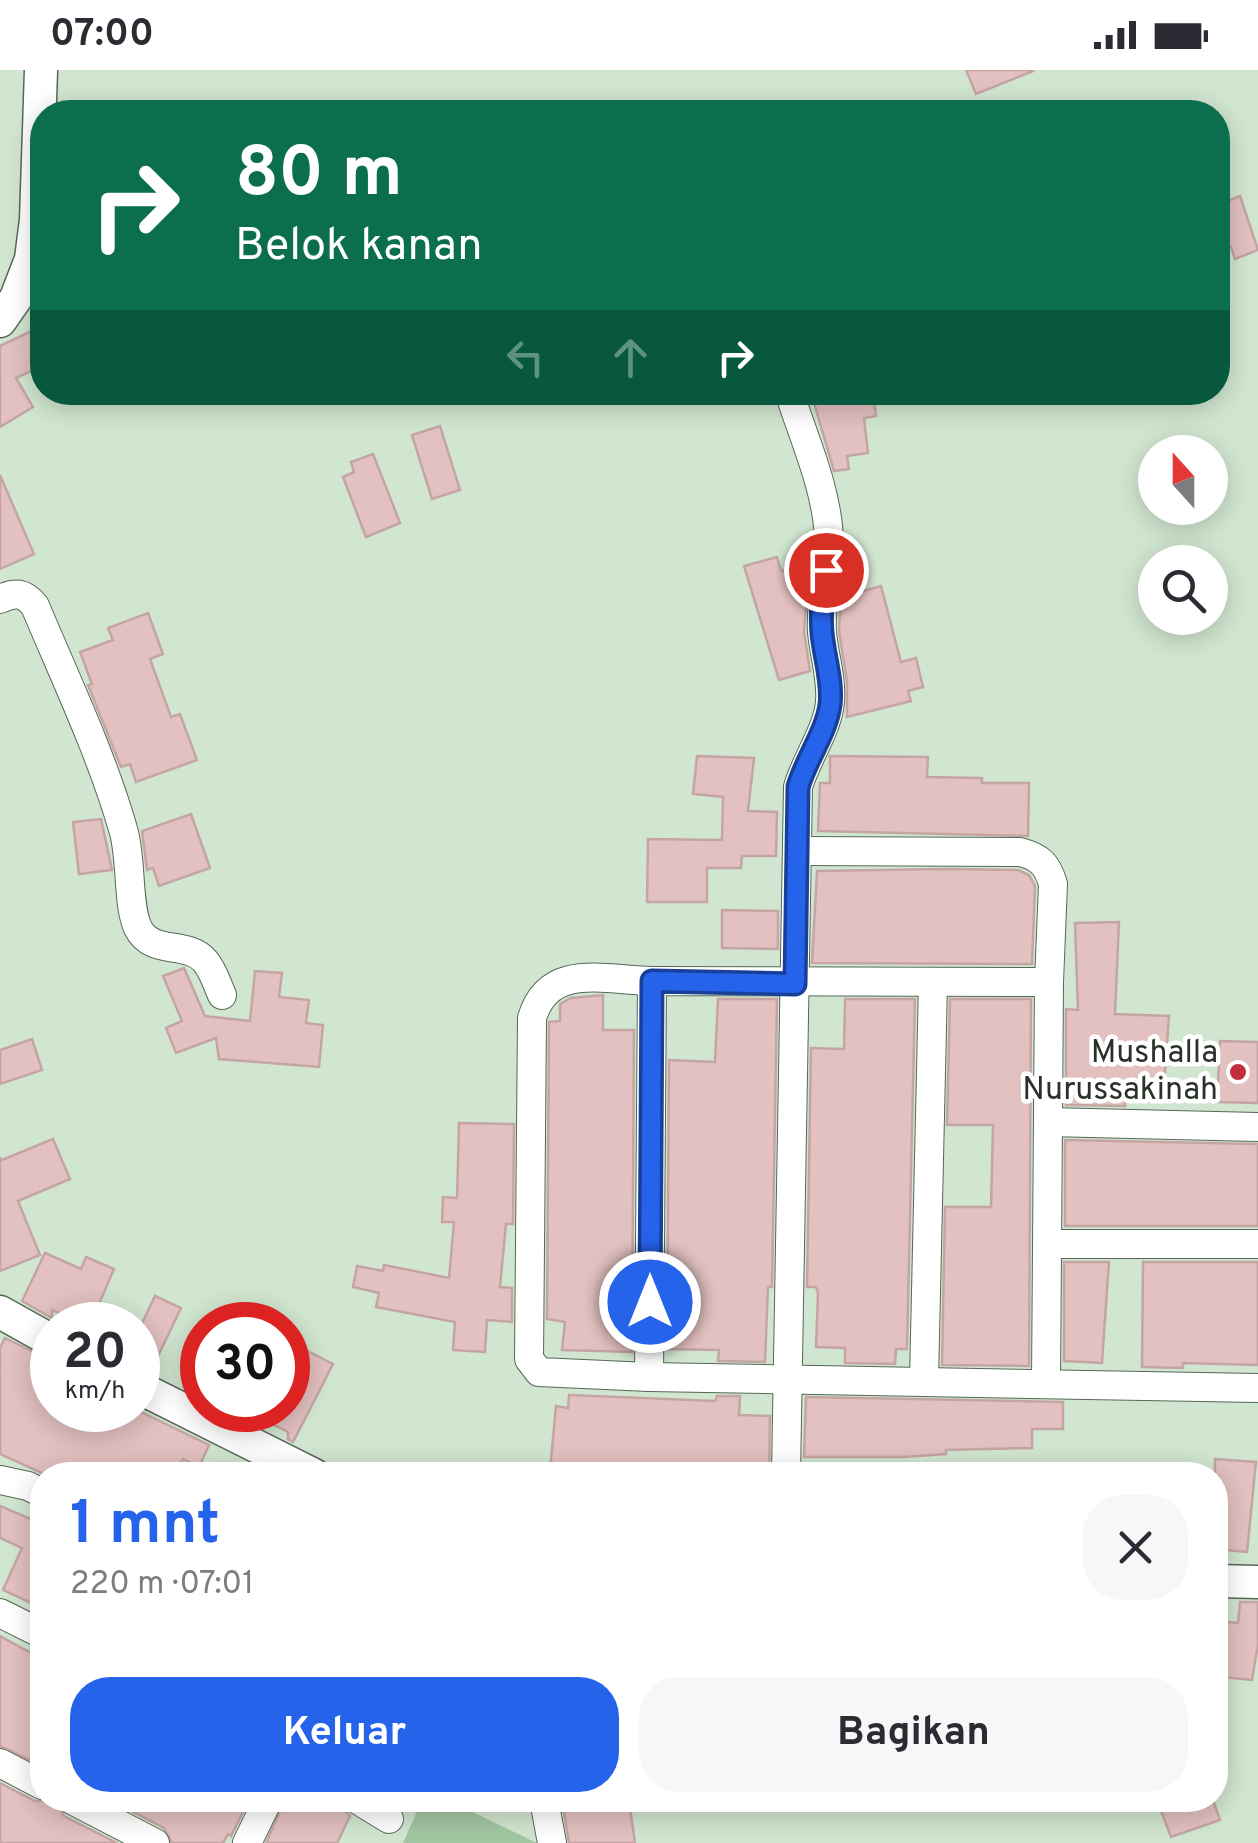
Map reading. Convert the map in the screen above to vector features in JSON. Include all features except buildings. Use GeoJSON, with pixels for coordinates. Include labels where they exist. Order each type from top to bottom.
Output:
{"type":"FeatureCollection","features":[{"type":"Feature","properties":{"kind":"street"},"geometry":{"type":"LineString","coordinates":[[39,100],[41,70]]}},
{"type":"Feature","properties":{"kind":"street"},"geometry":{"type":"LineString","coordinates":[[0,322],[16,298],[30,262]]}},
{"type":"Feature","properties":{"kind":"street"},"geometry":{"type":"LineString","coordinates":[[787,1462],[798,787],[826,721],[830,700],[822,631],[829,540],[821,493],[793,405]]}},
{"type":"Feature","properties":{"kind":"street"},"geometry":{"type":"LineString","coordinates":[[0,599],[18,593],[27,596],[34,606],[99,760],[126,836],[138,928],[148,940],[196,954],[206,961],[222,995]]}},
{"type":"Feature","properties":{"kind":"street"},"geometry":{"type":"LineString","coordinates":[[798,851],[1020,852],[1034,855],[1049,870],[1053,884],[1046,1383]]}},
{"type":"Feature","properties":{"kind":"street"},"geometry":{"type":"LineString","coordinates":[[1049,982],[559,981],[538,998],[532,1018],[533,1367],[547,1374],[649,1377],[1258,1388]]}},
{"type":"Feature","properties":{"kind":"street"},"geometry":{"type":"LineString","coordinates":[[649,1377],[652,981]]}},
{"type":"Feature","properties":{"kind":"street"},"geometry":{"type":"LineString","coordinates":[[924,1380],[933,983]]}},
{"type":"Feature","properties":{"kind":"street"},"geometry":{"type":"LineString","coordinates":[[1048,1122],[1258,1126]]}},
{"type":"Feature","properties":{"kind":"street"},"geometry":{"type":"LineString","coordinates":[[1048,1244],[1258,1244]]}},
{"type":"Feature","properties":{"kind":"street"},"geometry":{"type":"LineString","coordinates":[[0,1312],[30,1329]]}},
{"type":"Feature","properties":{"kind":"street"},"geometry":{"type":"LineString","coordinates":[[160,1398],[288,1462]]}},
{"type":"Feature","properties":{"kind":"street"},"geometry":{"type":"LineString","coordinates":[[0,1480],[30,1487]]}},
{"type":"Feature","properties":{"kind":"street"},"geometry":{"type":"LineString","coordinates":[[1228,1581],[1258,1582]]}},
{"type":"Feature","properties":{"kind":"street"},"geometry":{"type":"LineString","coordinates":[[0,1613],[30,1628]]}},
{"type":"Feature","properties":{"kind":"street"},"geometry":{"type":"LineString","coordinates":[[0,1763],[30,1779]]}},
{"type":"Feature","properties":{"kind":"street"},"geometry":{"type":"LineString","coordinates":[[95,1812],[155,1843]]}},
{"type":"Feature","properties":{"kind":"street"},"geometry":{"type":"LineString","coordinates":[[247,1843],[262,1812]]}},
{"type":"Feature","properties":{"kind":"street"},"geometry":{"type":"LineString","coordinates":[[379,1812],[390,1818]]}},
{"type":"Feature","properties":{"kind":"street"},"geometry":{"type":"LineString","coordinates":[[546,1812],[552,1843]]}},
{"type":"Feature","properties":{"kind":"green space"},"geometry":{"type":"Polygon","coordinates":[[[417,1812],[473,1812],[537,1843],[403,1843],[417,1812]]]}},
{"type":"Feature","properties":{"kind":"place","name":"Mushalla Nurussakinah"},"geometry":{"type":"Point","coordinates":[1238,1072]}},
{"type":"Feature","properties":{"kind":"route"},"geometry":{"type":"LineString","coordinates":[[650,1302],[652,981],[795,984],[798,787],[826,721],[830,700],[822,631],[826,570]]}}]}
